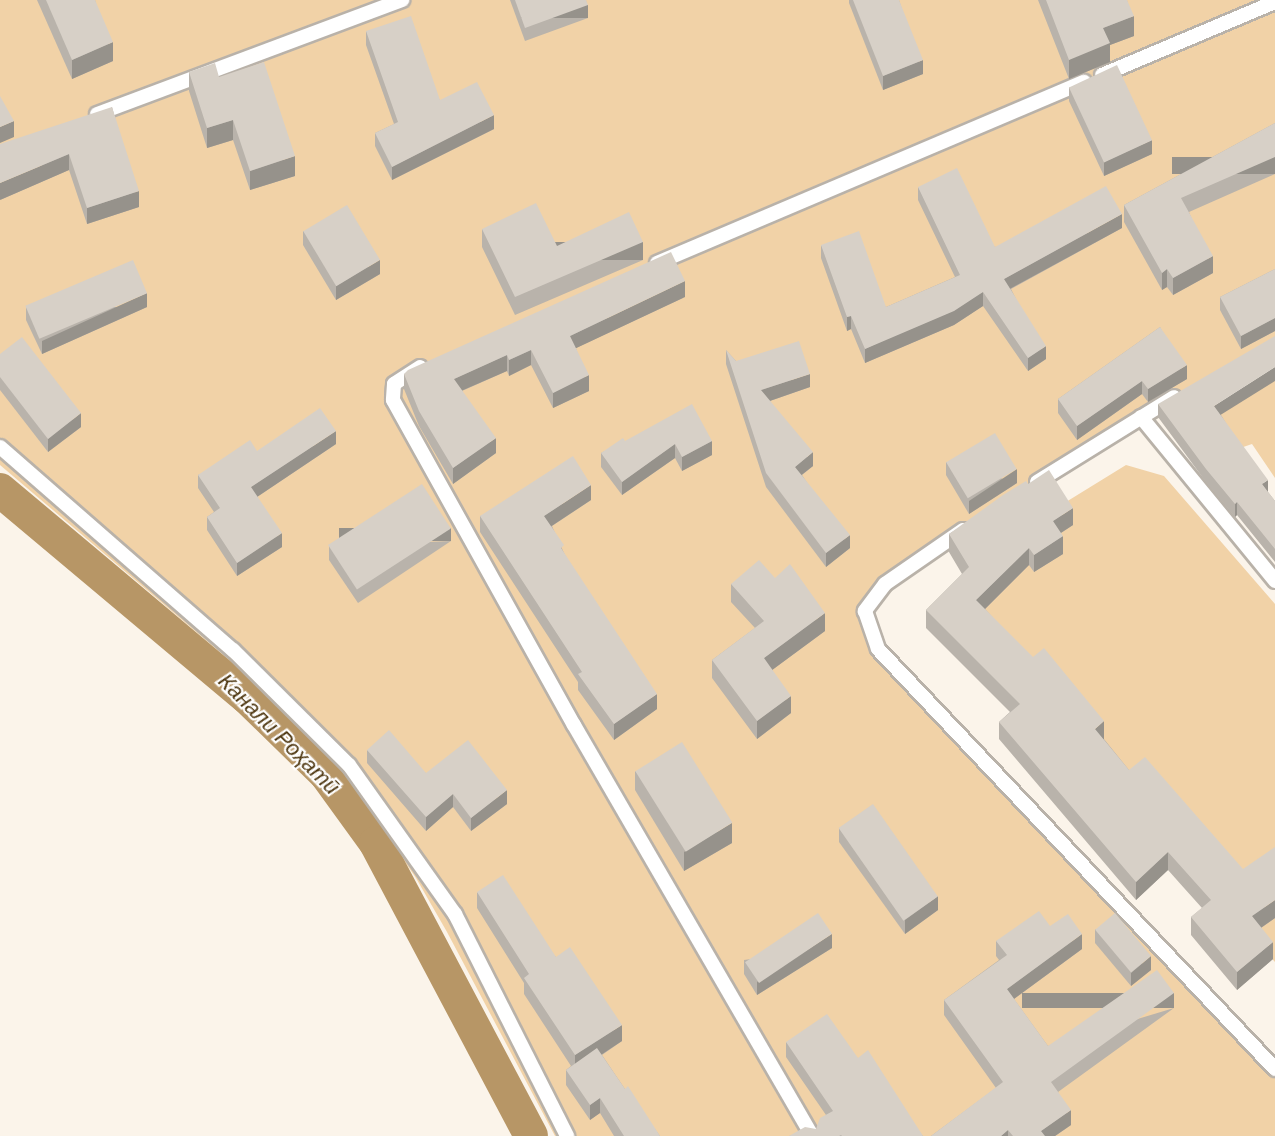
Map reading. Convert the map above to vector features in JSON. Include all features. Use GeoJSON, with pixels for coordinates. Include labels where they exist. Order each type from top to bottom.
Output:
{"type":"FeatureCollection","features":[{"type":"Feature","properties":{"kind":"lane"},"geometry":{"type":"LineString","coordinates":[[87,117],[402,0]]}},
{"type":"Feature","properties":{"kind":"lane"},"geometry":{"type":"LineString","coordinates":[[642,270],[1275,2]]}},
{"type":"Feature","properties":{"kind":"lane"},"geometry":{"type":"LineString","coordinates":[[439,358],[398,380],[391,389],[393,400],[579,735],[812,1136]]}},
{"type":"Feature","properties":{"kind":"lane"},"geometry":{"type":"LineString","coordinates":[[1029,486],[1190,387]]}},
{"type":"Feature","properties":{"kind":"lane"},"geometry":{"type":"LineString","coordinates":[[1141,417],[1275,581]]}},
{"type":"Feature","properties":{"kind":"lane"},"geometry":{"type":"LineString","coordinates":[[0,447],[233,650],[349,765],[455,914],[567,1136]]}},
{"type":"Feature","properties":{"kind":"lane"},"geometry":{"type":"LineString","coordinates":[[971,524],[885,584],[864,611],[878,650],[1275,1069]]}},
{"type":"Feature","properties":{"kind":"shaded area"},"geometry":{"type":"Polygon","coordinates":[[[0,0],[1275,0],[1275,340],[885,584],[865,611],[878,650],[1275,1069],[1275,1136],[555,1136],[416,878],[342,770],[221,653],[0,465],[0,0]]]}},
{"type":"Feature","properties":{"kind":"shaded area"},"geometry":{"type":"Polygon","coordinates":[[[1275,375],[1275,478],[1252,444],[1220,455],[1192,417],[1275,375]]]}},
{"type":"Feature","properties":{"kind":"shaded area"},"geometry":{"type":"Polygon","coordinates":[[[1126,465],[1164,476],[1275,604],[1275,962],[1157,831],[929,607],[1053,510],[1126,465]]]}},
{"type":"Feature","properties":{"kind":"building"},"geometry":{"type":"Polygon","coordinates":[[[46,0],[95,0],[113,42],[72,60],[46,0]]]}},
{"type":"Feature","properties":{"kind":"building"},"geometry":{"type":"Polygon","coordinates":[[[515,0],[586,0],[588,5],[525,28],[515,0]]]}},
{"type":"Feature","properties":{"kind":"building"},"geometry":{"type":"Polygon","coordinates":[[[853,0],[899,0],[923,60],[883,76],[853,0]]]}},
{"type":"Feature","properties":{"kind":"building"},"geometry":{"type":"Polygon","coordinates":[[[1046,0],[1127,0],[1134,16],[1103,28],[1110,43],[1069,60],[1046,0]]]}},
{"type":"Feature","properties":{"kind":"building"},"geometry":{"type":"Polygon","coordinates":[[[411,16],[440,100],[477,82],[494,115],[392,167],[375,133],[398,122],[366,31],[411,16]]]}},
{"type":"Feature","properties":{"kind":"building"},"geometry":{"type":"Polygon","coordinates":[[[264,62],[295,156],[250,171],[233,120],[207,128],[189,72],[215,63],[219,77],[264,62]]]}},
{"type":"Feature","properties":{"kind":"building"},"geometry":{"type":"Polygon","coordinates":[[[1117,65],[1152,140],[1104,163],[1069,87],[1117,65]]]}},
{"type":"Feature","properties":{"kind":"building"},"geometry":{"type":"Polygon","coordinates":[[[0,96],[14,121],[0,127],[0,96]]]}},
{"type":"Feature","properties":{"kind":"building"},"geometry":{"type":"Polygon","coordinates":[[[112,107],[139,191],[87,208],[69,154],[0,183],[0,144],[112,107]]]}},
{"type":"Feature","properties":{"kind":"building"},"geometry":{"type":"Polygon","coordinates":[[[1275,123],[1275,157],[1181,198],[1213,256],[1173,278],[1167,269],[1162,273],[1124,205],[1275,123]]]}},
{"type":"Feature","properties":{"kind":"building"},"geometry":{"type":"Polygon","coordinates":[[[957,168],[995,247],[1106,186],[1122,214],[1004,279],[1046,346],[1028,358],[983,292],[954,311],[865,349],[851,316],[847,317],[821,245],[859,231],[886,307],[960,275],[918,187],[957,168]]]}},
{"type":"Feature","properties":{"kind":"building"},"geometry":{"type":"Polygon","coordinates":[[[536,203],[557,246],[629,212],[643,242],[515,297],[482,229],[536,203]]]}},
{"type":"Feature","properties":{"kind":"building"},"geometry":{"type":"Polygon","coordinates":[[[347,205],[380,260],[336,286],[303,231],[347,205]]]}},
{"type":"Feature","properties":{"kind":"building"},"geometry":{"type":"Polygon","coordinates":[[[671,252],[685,281],[570,336],[589,375],[553,393],[531,350],[509,360],[507,355],[454,379],[496,438],[453,468],[419,411],[404,374],[408,370],[671,252]]]}},
{"type":"Feature","properties":{"kind":"building"},"geometry":{"type":"Polygon","coordinates":[[[133,260],[147,293],[39,339],[25,306],[133,260]]]}},
{"type":"Feature","properties":{"kind":"building"},"geometry":{"type":"Polygon","coordinates":[[[1275,269],[1275,318],[1241,336],[1220,297],[1275,269]]]}},
{"type":"Feature","properties":{"kind":"building"},"geometry":{"type":"Polygon","coordinates":[[[1160,327],[1187,365],[1148,389],[1142,381],[1077,426],[1058,399],[1160,327]]]}},
{"type":"Feature","properties":{"kind":"building"},"geometry":{"type":"Polygon","coordinates":[[[1275,336],[1275,367],[1214,406],[1268,480],[1262,484],[1275,501],[1275,549],[1237,502],[1235,504],[1206,469],[1158,404],[1275,336]]]}},
{"type":"Feature","properties":{"kind":"building"},"geometry":{"type":"Polygon","coordinates":[[[22,337],[81,413],[48,439],[0,377],[0,354],[22,337]]]}},
{"type":"Feature","properties":{"kind":"building"},"geometry":{"type":"Polygon","coordinates":[[[799,341],[810,374],[761,390],[813,452],[795,467],[850,535],[826,553],[766,473],[726,350],[736,361],[799,341]]]}},
{"type":"Feature","properties":{"kind":"building"},"geometry":{"type":"Polygon","coordinates":[[[692,404],[712,441],[682,457],[675,444],[622,482],[601,453],[623,438],[625,441],[692,404]]]}},
{"type":"Feature","properties":{"kind":"building"},"geometry":{"type":"Polygon","coordinates":[[[320,408],[336,431],[251,487],[282,533],[237,563],[207,517],[220,508],[198,475],[250,440],[257,451],[320,408]]]}},
{"type":"Feature","properties":{"kind":"building"},"geometry":{"type":"Polygon","coordinates":[[[995,433],[1017,469],[968,498],[946,462],[995,433]]]}},
{"type":"Feature","properties":{"kind":"building"},"geometry":{"type":"Polygon","coordinates":[[[573,456],[591,485],[544,516],[564,545],[561,548],[657,694],[614,724],[578,674],[582,672],[480,516],[573,456]]]}},
{"type":"Feature","properties":{"kind":"building"},"geometry":{"type":"Polygon","coordinates":[[[1049,470],[1073,508],[1053,521],[1063,536],[1034,555],[1029,548],[976,600],[1033,657],[1044,648],[1104,721],[1095,729],[1129,770],[1145,757],[1243,869],[1275,847],[1275,900],[1252,916],[1273,942],[1237,972],[1191,917],[1211,900],[1168,852],[1136,882],[999,722],[1020,704],[926,610],[969,567],[949,534],[1003,495],[1026,481],[1028,484],[1049,470]]]}},
{"type":"Feature","properties":{"kind":"building"},"geometry":{"type":"Polygon","coordinates":[[[422,484],[451,528],[357,589],[328,545],[422,484]]]}},
{"type":"Feature","properties":{"kind":"building"},"geometry":{"type":"Polygon","coordinates":[[[759,560],[775,578],[790,564],[825,613],[764,658],[791,696],[757,721],[712,660],[764,621],[731,584],[759,560]]]}},
{"type":"Feature","properties":{"kind":"building"},"geometry":{"type":"Polygon","coordinates":[[[389,730],[426,773],[468,740],[507,790],[471,818],[453,794],[426,817],[367,750],[389,730]]]}},
{"type":"Feature","properties":{"kind":"building"},"geometry":{"type":"Polygon","coordinates":[[[682,742],[732,823],[686,852],[635,771],[682,742]]]}},
{"type":"Feature","properties":{"kind":"building"},"geometry":{"type":"Polygon","coordinates":[[[873,804],[938,897],[903,921],[839,828],[873,804]]]}},
{"type":"Feature","properties":{"kind":"building"},"geometry":{"type":"Polygon","coordinates":[[[503,875],[556,957],[570,947],[622,1025],[575,1055],[524,978],[529,974],[477,892],[503,875]]]}},
{"type":"Feature","properties":{"kind":"building"},"geometry":{"type":"Polygon","coordinates":[[[1039,911],[1050,926],[1068,914],[1082,934],[1007,989],[1048,1046],[1157,970],[1174,993],[1051,1082],[1071,1110],[1041,1131],[1045,1136],[1013,1136],[1008,1130],[1001,1136],[931,1136],[1003,1082],[944,1000],[1007,955],[996,941],[1039,911]]]}},
{"type":"Feature","properties":{"kind":"building"},"geometry":{"type":"Polygon","coordinates":[[[818,913],[832,934],[759,983],[745,962],[818,913]]]}},
{"type":"Feature","properties":{"kind":"building"},"geometry":{"type":"Polygon","coordinates":[[[1115,913],[1151,956],[1131,973],[1095,930],[1115,913]]]}},
{"type":"Feature","properties":{"kind":"building"},"geometry":{"type":"Polygon","coordinates":[[[827,1014],[858,1058],[868,1050],[923,1136],[789,1136],[805,1127],[816,1129],[820,1118],[833,1111],[786,1042],[827,1014]]]}},
{"type":"Feature","properties":{"kind":"building"},"geometry":{"type":"Polygon","coordinates":[[[597,1048],[625,1089],[628,1086],[660,1136],[624,1136],[600,1098],[590,1105],[566,1070],[597,1048]]]}},
{"type":"Feature","properties":{"kind":"waterway","name":"Канали Роҳатӣ"},"geometry":{"type":"LineString","coordinates":[[0,490],[247,697],[326,774],[376,843],[531,1136]]}}]}
